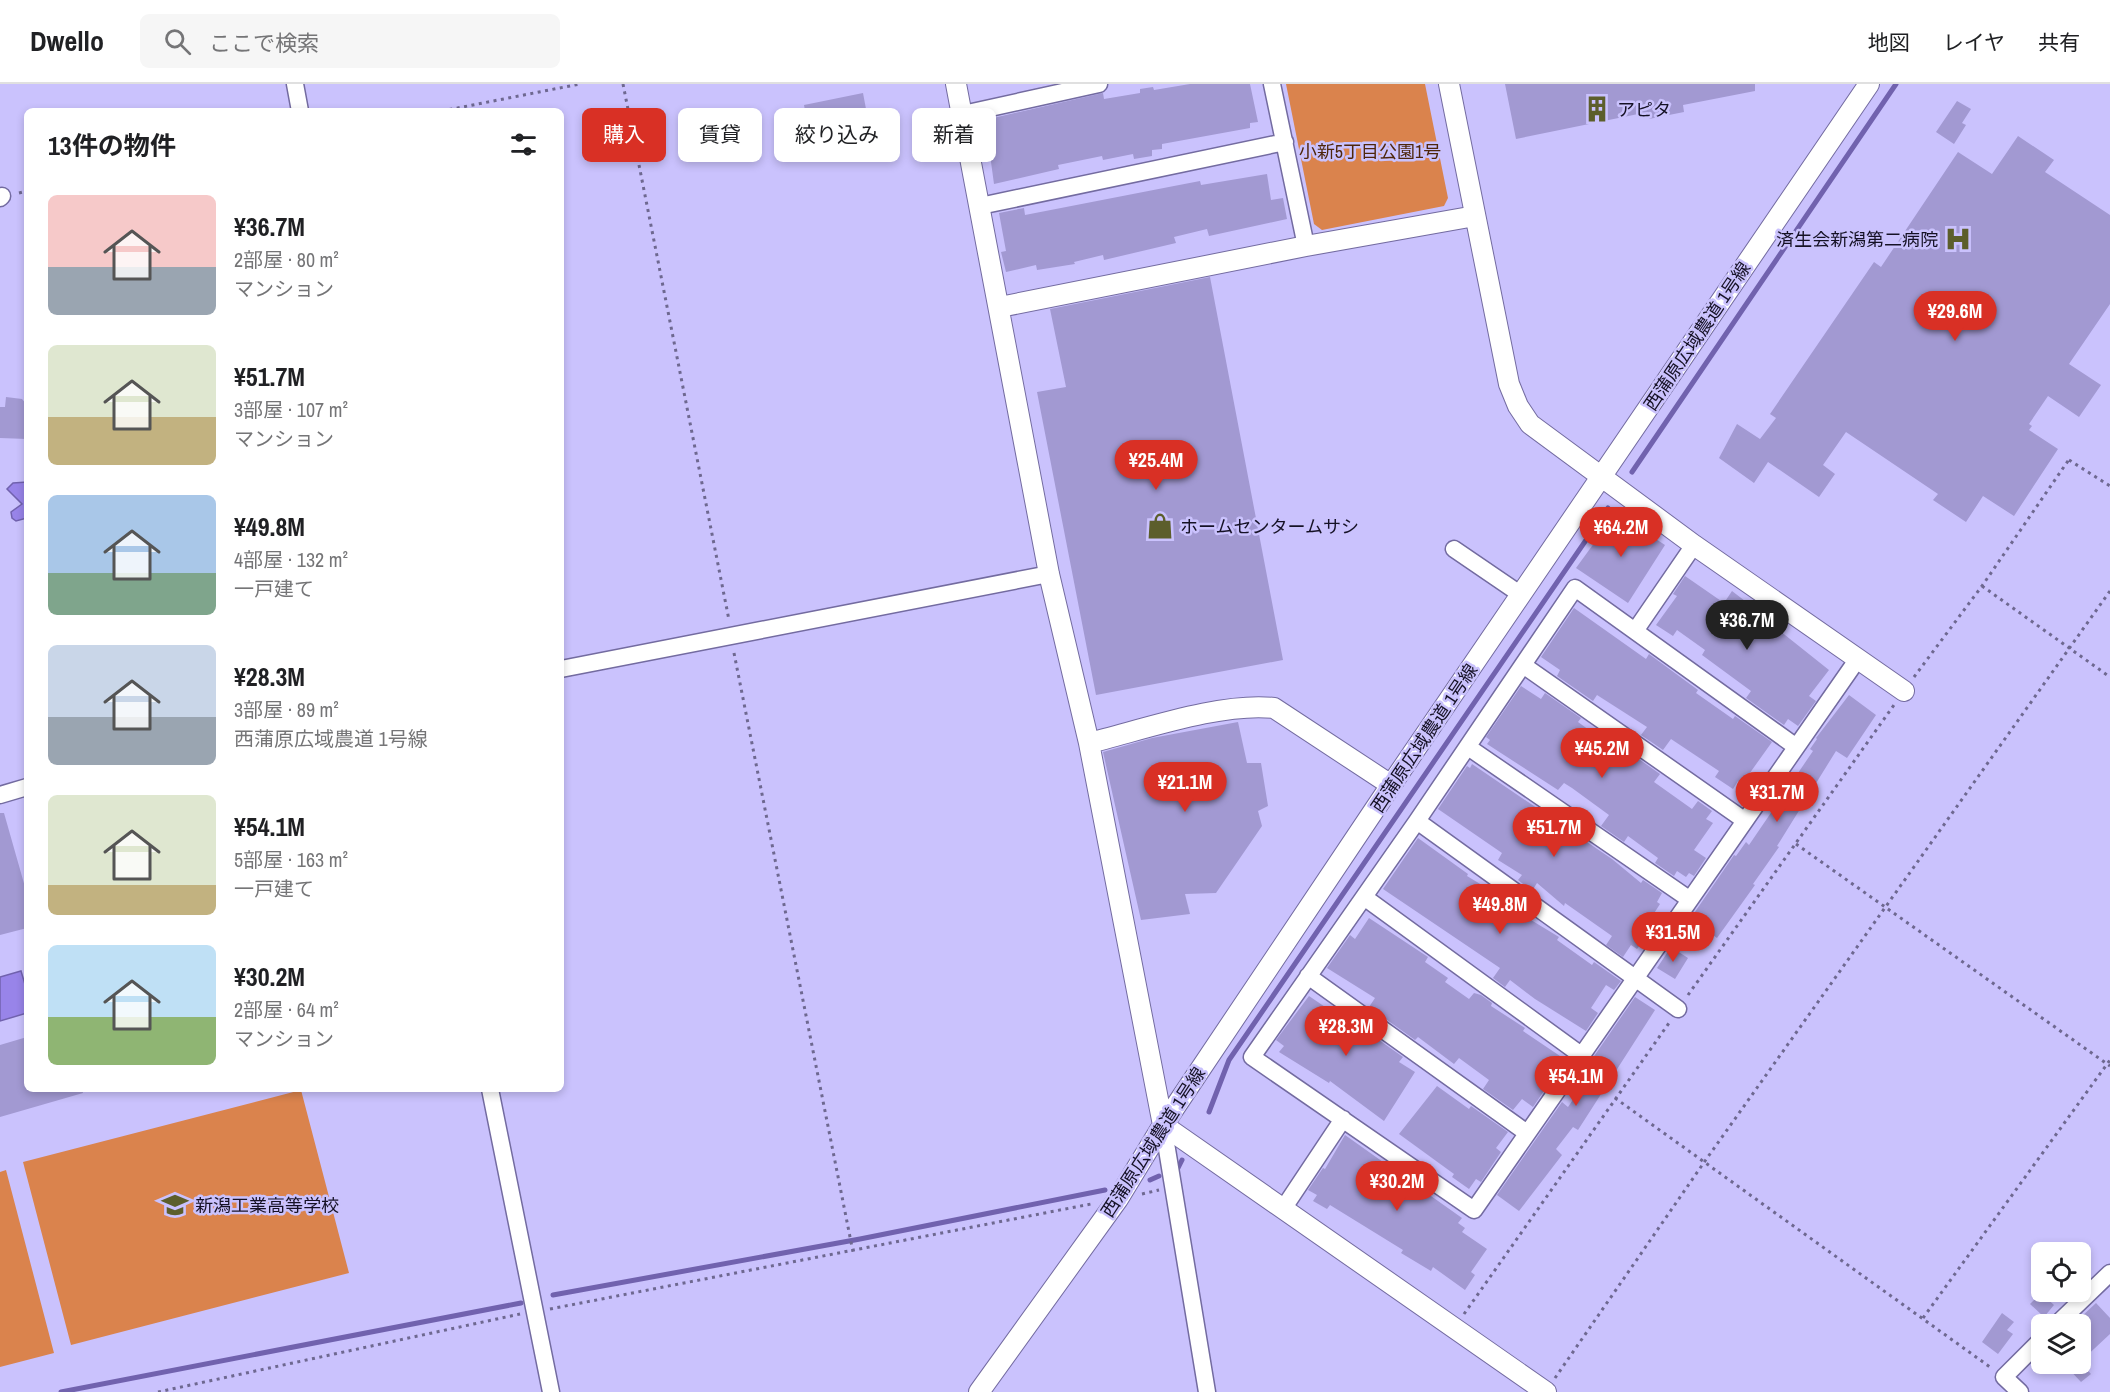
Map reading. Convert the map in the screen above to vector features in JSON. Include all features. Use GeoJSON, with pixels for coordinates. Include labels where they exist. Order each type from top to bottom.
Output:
{"type":"FeatureCollection","features":[{"type":"Feature","properties":{"kind":"street"},"geometry":{"type":"LineString","coordinates":[[295,84],[299,108]]}},
{"type":"Feature","properties":{"kind":"street"},"geometry":{"type":"LineString","coordinates":[[956,84],[962,108]]}},
{"type":"Feature","properties":{"kind":"street"},"geometry":{"type":"LineString","coordinates":[[990,108],[1099,84]]}},
{"type":"Feature","properties":{"kind":"street"},"geometry":{"type":"LineString","coordinates":[[1272,84],[1306,246]]}},
{"type":"Feature","properties":{"kind":"street"},"geometry":{"type":"LineString","coordinates":[[1449,84],[1509,384],[1518,406],[1530,424],[1694,545],[1904,691]]}},
{"type":"Feature","properties":{"kind":"street","name":"西蒲原広域農道 1号線"},"geometry":{"type":"LineString","coordinates":[[979,1392],[1118,1199],[1163,1125],[1520,594],[1869,84]]}},
{"type":"Feature","properties":{"kind":"street"},"geometry":{"type":"LineString","coordinates":[[980,207],[1285,142]]}},
{"type":"Feature","properties":{"kind":"street"},"geometry":{"type":"LineString","coordinates":[[972,162],[1049,574],[1089,743],[1163,1125],[1207,1392]]}},
{"type":"Feature","properties":{"kind":"street"},"geometry":{"type":"LineString","coordinates":[[1000,307],[1306,246],[1475,216]]}},
{"type":"Feature","properties":{"kind":"street"},"geometry":{"type":"LineString","coordinates":[[1635,631],[1694,545]]}},
{"type":"Feature","properties":{"kind":"street"},"geometry":{"type":"LineString","coordinates":[[1454,549],[1520,594]]}},
{"type":"Feature","properties":{"kind":"street"},"geometry":{"type":"LineString","coordinates":[[564,668],[1049,574]]}},
{"type":"Feature","properties":{"kind":"street"},"geometry":{"type":"LineString","coordinates":[[1796,746],[1575,588],[1468,747],[1252,1057],[1474,1210],[1857,660]]}},
{"type":"Feature","properties":{"kind":"street"},"geometry":{"type":"LineString","coordinates":[[1523,665],[1744,820]]}},
{"type":"Feature","properties":{"kind":"street"},"geometry":{"type":"LineString","coordinates":[[1089,743],[1228,710],[1252,706],[1274,708],[1392,785]]}},
{"type":"Feature","properties":{"kind":"street"},"geometry":{"type":"LineString","coordinates":[[1468,747],[1689,899]]}},
{"type":"Feature","properties":{"kind":"street"},"geometry":{"type":"LineString","coordinates":[[0,795],[24,788]]}},
{"type":"Feature","properties":{"kind":"street"},"geometry":{"type":"LineString","coordinates":[[1417,821],[1678,1009]]}},
{"type":"Feature","properties":{"kind":"street"},"geometry":{"type":"LineString","coordinates":[[1364,897],[1581,1055]]}},
{"type":"Feature","properties":{"kind":"street"},"geometry":{"type":"LineString","coordinates":[[1308,976],[1527,1132]]}},
{"type":"Feature","properties":{"kind":"street"},"geometry":{"type":"LineString","coordinates":[[491,1092],[551,1392]]}},
{"type":"Feature","properties":{"kind":"street"},"geometry":{"type":"LineString","coordinates":[[1283,1209],[1342,1119]]}},
{"type":"Feature","properties":{"kind":"street"},"geometry":{"type":"LineString","coordinates":[[1163,1125],[1546,1392]]}},
{"type":"Feature","properties":{"kind":"street"},"geometry":{"type":"LineString","coordinates":[[2067,1314],[2110,1273]]}},
{"type":"Feature","properties":{"kind":"street"},"geometry":{"type":"LineString","coordinates":[[2020,1392],[2004,1377],[2031,1351]]}},
{"type":"Feature","properties":{"kind":"path"},"geometry":{"type":"LineString","coordinates":[[457,108],[580,84]]}},
{"type":"Feature","properties":{"kind":"path"},"geometry":{"type":"LineString","coordinates":[[623,84],[853,1251]]}},
{"type":"Feature","properties":{"kind":"path"},"geometry":{"type":"LineString","coordinates":[[1454,1328],[1904,691],[1982,586],[2069,459],[2110,486]]}},
{"type":"Feature","properties":{"kind":"path"},"geometry":{"type":"LineString","coordinates":[[1982,586],[2110,677]]}},
{"type":"Feature","properties":{"kind":"path"},"geometry":{"type":"LineString","coordinates":[[1546,1392],[1705,1161],[2110,591]]}},
{"type":"Feature","properties":{"kind":"path"},"geometry":{"type":"LineString","coordinates":[[1796,844],[2108,1065]]}},
{"type":"Feature","properties":{"kind":"path"},"geometry":{"type":"LineString","coordinates":[[1923,1319],[2108,1065],[2110,1059]]}},
{"type":"Feature","properties":{"kind":"path"},"geometry":{"type":"LineString","coordinates":[[1615,1098],[2004,1377]]}},
{"type":"Feature","properties":{"kind":"path"},"geometry":{"type":"LineString","coordinates":[[158,1392],[287,1366],[522,1313],[535,1313],[1172,1188]]}},
{"type":"Feature","properties":{"kind":"green space","name":"小新5丁目公園1号"},"geometry":{"type":"Polygon","coordinates":[[[1286,84],[1425,84],[1448,198],[1444,206],[1322,230],[1314,224],[1286,84]]]}},
{"type":"Feature","properties":{"kind":"green space"},"geometry":{"type":"Polygon","coordinates":[[[293,1092],[302,1092],[349,1273],[71,1345],[23,1162],[293,1092]]]}},
{"type":"Feature","properties":{"kind":"green space"},"geometry":{"type":"Polygon","coordinates":[[[6,1170],[54,1353],[0,1367],[0,1172],[6,1170]]]}},
{"type":"Feature","properties":{"kind":"shaded area"},"geometry":{"type":"Polygon","coordinates":[[[24,482],[24,519],[16,521],[12,518],[11,512],[22,504],[7,489],[13,483],[24,482]]]}},
{"type":"Feature","properties":{"kind":"shaded area"},"geometry":{"type":"Polygon","coordinates":[[[21,971],[24,981],[24,1014],[0,1021],[0,977],[21,971]]]}},
{"type":"Feature","properties":{"kind":"building"},"geometry":{"type":"Polygon","coordinates":[[[1190,84],[1250,84],[1258,122],[1250,123],[1250,128],[1162,144],[1162,149],[1152,150],[1152,156],[1134,159],[1133,154],[1103,160],[1102,156],[1058,165],[1059,169],[994,184],[991,162],[996,162],[996,117],[1103,93],[1104,99],[1140,93],[1140,89],[1153,87],[1154,90],[1190,84]]]}},
{"type":"Feature","properties":{"kind":"building","name":"アピタ"},"geometry":{"type":"Polygon","coordinates":[[[1505,84],[1755,84],[1755,91],[1683,105],[1684,112],[1649,119],[1648,112],[1516,139],[1505,84]]]}},
{"type":"Feature","properties":{"kind":"building"},"geometry":{"type":"Polygon","coordinates":[[[863,93],[866,108],[805,108],[804,105],[863,93]]]}},
{"type":"Feature","properties":{"kind":"building"},"geometry":{"type":"Polygon","coordinates":[[[1957,101],[1971,109],[1962,123],[1966,125],[1954,144],[1936,132],[1957,101]]]}},
{"type":"Feature","properties":{"kind":"building"},"geometry":{"type":"Polygon","coordinates":[[[2018,136],[2054,160],[2045,172],[2110,215],[2110,304],[2069,364],[2101,385],[2079,417],[2048,396],[2029,424],[2032,426],[2029,430],[2058,449],[2014,516],[1983,496],[1966,522],[1933,500],[1938,494],[1846,432],[1823,465],[1835,474],[1819,497],[1768,462],[1754,483],[1719,458],[1737,424],[1760,439],[1776,418],[1770,414],[1874,262],[1881,267],[1958,152],[1992,174],[2018,136]]]}},
{"type":"Feature","properties":{"kind":"building"},"geometry":{"type":"Polygon","coordinates":[[[1267,174],[1271,200],[1283,198],[1287,219],[1209,236],[1207,229],[1174,237],[1176,243],[1104,260],[1103,255],[1074,262],[1075,264],[1037,270],[1036,265],[1006,272],[1001,252],[1006,251],[999,213],[1024,208],[1025,215],[1200,181],[1201,185],[1267,174]]]}},
{"type":"Feature","properties":{"kind":"building","name":"ホームセンタームサシ"},"geometry":{"type":"Polygon","coordinates":[[[1210,277],[1283,660],[1096,695],[1037,392],[1066,387],[1050,309],[1210,277]]]}},
{"type":"Feature","properties":{"kind":"building"},"geometry":{"type":"Polygon","coordinates":[[[6,397],[22,399],[24,401],[24,439],[0,438],[0,407],[5,407],[6,397]]]}},
{"type":"Feature","properties":{"kind":"building"},"geometry":{"type":"Polygon","coordinates":[[[1616,513],[1665,545],[1628,603],[1576,568],[1616,513]]]}},
{"type":"Feature","properties":{"kind":"building"},"geometry":{"type":"Polygon","coordinates":[[[1685,576],[1724,603],[1732,591],[1745,601],[1742,606],[1780,631],[1829,670],[1809,696],[1816,701],[1798,726],[1788,719],[1784,725],[1746,698],[1751,691],[1702,655],[1705,650],[1677,630],[1673,636],[1656,625],[1677,596],[1673,594],[1685,576]]]}},
{"type":"Feature","properties":{"kind":"building"},"geometry":{"type":"Polygon","coordinates":[[[1574,608],[1646,659],[1649,654],[1698,690],[1696,693],[1733,719],[1735,716],[1772,742],[1742,784],[1738,781],[1733,789],[1715,777],[1719,771],[1671,739],[1663,750],[1641,735],[1647,727],[1597,695],[1593,701],[1557,676],[1560,670],[1541,657],[1574,608]]]}},
{"type":"Feature","properties":{"kind":"building"},"geometry":{"type":"Polygon","coordinates":[[[1521,686],[1541,699],[1545,693],[1581,718],[1578,722],[1625,756],[1629,752],[1660,774],[1654,782],[1692,809],[1698,801],[1712,811],[1706,819],[1713,823],[1694,850],[1706,858],[1694,876],[1689,873],[1686,877],[1677,871],[1674,876],[1655,863],[1658,858],[1628,836],[1624,842],[1601,826],[1609,815],[1572,788],[1564,783],[1558,790],[1487,744],[1490,740],[1486,737],[1521,686]]]}},
{"type":"Feature","properties":{"kind":"building"},"geometry":{"type":"Polygon","coordinates":[[[1849,695],[1876,715],[1847,758],[1836,751],[1777,846],[1779,847],[1753,884],[1755,885],[1717,938],[1700,926],[1683,947],[1675,941],[1734,855],[1736,856],[1746,842],[1749,845],[1813,751],[1810,749],[1816,738],[1849,695]]]}},
{"type":"Feature","properties":{"kind":"building"},"geometry":{"type":"Polygon","coordinates":[[[1238,722],[1247,763],[1261,763],[1268,806],[1258,811],[1262,826],[1216,893],[1185,894],[1190,914],[1141,920],[1103,752],[1152,738],[1238,722]]]}},
{"type":"Feature","properties":{"kind":"building"},"geometry":{"type":"Polygon","coordinates":[[[1472,764],[1612,859],[1641,883],[1643,880],[1662,893],[1657,902],[1660,904],[1644,929],[1649,933],[1637,949],[1631,945],[1623,957],[1606,945],[1612,936],[1565,903],[1564,906],[1537,883],[1532,891],[1518,880],[1522,875],[1498,860],[1502,853],[1438,809],[1467,766],[1470,768],[1472,764]]]}},
{"type":"Feature","properties":{"kind":"building"},"geometry":{"type":"Polygon","coordinates":[[[0,813],[4,813],[24,883],[24,929],[0,935],[0,813]]]}},
{"type":"Feature","properties":{"kind":"building"},"geometry":{"type":"Polygon","coordinates":[[[1418,838],[1468,874],[1467,876],[1520,908],[1518,912],[1559,937],[1557,940],[1592,965],[1594,962],[1621,981],[1614,990],[1606,985],[1591,1008],[1598,1013],[1586,1031],[1535,999],[1510,980],[1505,987],[1493,978],[1500,968],[1383,889],[1418,838]]]}},
{"type":"Feature","properties":{"kind":"building"},"geometry":{"type":"Polygon","coordinates":[[[1369,918],[1428,957],[1425,962],[1448,978],[1445,982],[1469,999],[1474,993],[1481,995],[1492,1003],[1491,1006],[1525,1028],[1523,1031],[1560,1056],[1556,1062],[1561,1066],[1533,1107],[1522,1099],[1513,1110],[1483,1089],[1489,1080],[1459,1058],[1454,1064],[1418,1037],[1415,1040],[1369,1007],[1375,998],[1327,968],[1350,935],[1355,939],[1369,918]]]}},
{"type":"Feature","properties":{"kind":"building"},"geometry":{"type":"Polygon","coordinates":[[[1671,947],[1688,958],[1675,979],[1657,968],[1671,947]]]}},
{"type":"Feature","properties":{"kind":"building"},"geometry":{"type":"Polygon","coordinates":[[[1309,996],[1356,1028],[1358,1025],[1403,1057],[1399,1062],[1415,1072],[1384,1121],[1330,1081],[1329,1083],[1279,1052],[1284,1046],[1276,1040],[1309,996]]]}},
{"type":"Feature","properties":{"kind":"building"},"geometry":{"type":"Polygon","coordinates":[[[1635,997],[1655,1010],[1578,1130],[1573,1127],[1556,1149],[1562,1155],[1519,1211],[1497,1195],[1562,1102],[1568,1107],[1587,1079],[1581,1075],[1635,997]]]}},
{"type":"Feature","properties":{"kind":"building"},"geometry":{"type":"Polygon","coordinates":[[[24,1038],[24,1092],[83,1093],[0,1117],[0,1045],[24,1038]]]}},
{"type":"Feature","properties":{"kind":"building"},"geometry":{"type":"Polygon","coordinates":[[[1437,1086],[1469,1109],[1471,1106],[1508,1132],[1496,1148],[1501,1152],[1481,1182],[1476,1179],[1469,1189],[1452,1177],[1454,1174],[1399,1134],[1437,1086]]]}},
{"type":"Feature","properties":{"kind":"building"},"geometry":{"type":"Polygon","coordinates":[[[1345,1135],[1462,1218],[1458,1223],[1465,1228],[1462,1232],[1487,1249],[1471,1272],[1475,1275],[1465,1290],[1433,1267],[1431,1271],[1401,1253],[1403,1250],[1330,1205],[1327,1209],[1313,1201],[1317,1195],[1308,1190],[1323,1168],[1325,1169],[1345,1135]]]}},
{"type":"Feature","properties":{"kind":"building"},"geometry":{"type":"Polygon","coordinates":[[[2051,1302],[2054,1305],[2046,1314],[2041,1314],[2030,1304],[2051,1302]]]}},
{"type":"Feature","properties":{"kind":"building"},"geometry":{"type":"Polygon","coordinates":[[[2096,1303],[2110,1318],[2110,1334],[2091,1352],[2091,1314],[2084,1314],[2096,1303]]]}},
{"type":"Feature","properties":{"kind":"building"},"geometry":{"type":"Polygon","coordinates":[[[2002,1313],[2014,1322],[2007,1330],[2013,1334],[1998,1354],[1982,1342],[2002,1313]]]}},
{"type":"Feature","properties":{"kind":"building"},"geometry":{"type":"Polygon","coordinates":[[[2073,1374],[2091,1374],[2081,1382],[2073,1374]]]}},
{"type":"Feature","properties":{"kind":"waterway"},"geometry":{"type":"LineString","coordinates":[[1632,472],[1896,84]]}},
{"type":"Feature","properties":{"kind":"waterway"},"geometry":{"type":"LineString","coordinates":[[1209,1112],[1229,1060],[1608,508]]}},
{"type":"Feature","properties":{"kind":"waterway"},"geometry":{"type":"LineString","coordinates":[[1177,1170],[1182,1160]]}},
{"type":"Feature","properties":{"kind":"waterway"},"geometry":{"type":"LineString","coordinates":[[1150,1180],[1159,1176]]}},
{"type":"Feature","properties":{"kind":"waterway"},"geometry":{"type":"LineString","coordinates":[[553,1295],[860,1239],[1105,1190]]}},
{"type":"Feature","properties":{"kind":"waterway"},"geometry":{"type":"LineString","coordinates":[[61,1392],[521,1303]]}},
{"type":"Feature","properties":{"kind":"place","name":"アピタ"},"geometry":{"type":"Point","coordinates":[1597,109]}},
{"type":"Feature","properties":{"kind":"place","name":"済生会新潟第二病院"},"geometry":{"type":"Point","coordinates":[1958,239]}},
{"type":"Feature","properties":{"kind":"place","name":"ホームセンタームサシ"},"geometry":{"type":"Point","coordinates":[1160,526]}},
{"type":"Feature","properties":{"kind":"place","name":"新潟工業高等学校"},"geometry":{"type":"Point","coordinates":[175,1205]}}]}
